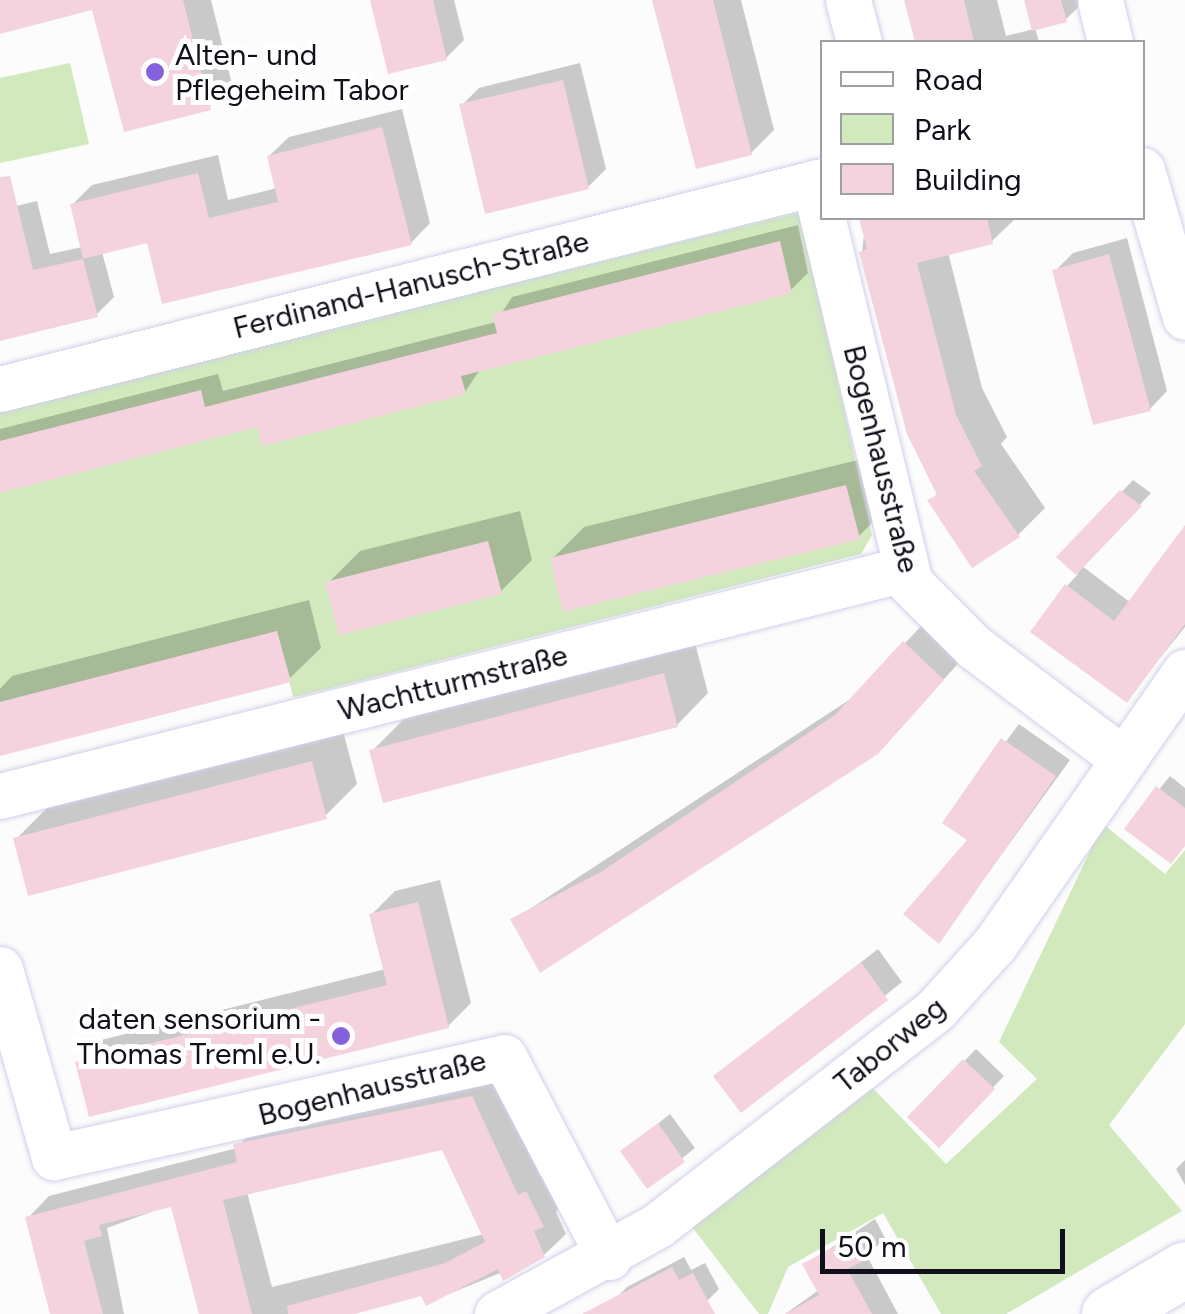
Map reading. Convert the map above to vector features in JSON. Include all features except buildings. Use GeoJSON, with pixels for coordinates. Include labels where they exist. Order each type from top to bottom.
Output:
{"type":"FeatureCollection","features":[{"type":"Feature","properties":{"kind":"main road"},"geometry":{"type":"LineString","coordinates":[[1109,1314],[1185,1269]]}},
{"type":"Feature","properties":{"kind":"street"},"geometry":{"type":"LineString","coordinates":[[848,0],[858,40]]}},
{"type":"Feature","properties":{"kind":"street"},"geometry":{"type":"LineString","coordinates":[[1100,0],[1110,40]]}},
{"type":"Feature","properties":{"kind":"street"},"geometry":{"type":"LineString","coordinates":[[1145,180],[1185,318]]}},
{"type":"Feature","properties":{"kind":"street","name":"Ferdinand-Hanusch-Straße"},"geometry":{"type":"LineString","coordinates":[[0,390],[818,182]]}},
{"type":"Feature","properties":{"kind":"street","name":"Bogenhausstraße"},"geometry":{"type":"LineString","coordinates":[[827,220],[905,569],[924,604],[1122,759]]}},
{"type":"Feature","properties":{"kind":"street","name":"Wachtturmstraße"},"geometry":{"type":"LineString","coordinates":[[0,796],[905,569]]}},
{"type":"Feature","properties":{"kind":"street","name":"Taborweg"},"geometry":{"type":"LineString","coordinates":[[498,1314],[609,1258],[936,1009],[995,944],[1185,672]]}},
{"type":"Feature","properties":{"kind":"street","name":"Bogenhausstraße"},"geometry":{"type":"LineString","coordinates":[[0,968],[42,1140],[54,1157],[78,1159],[504,1057],[609,1258]]}},
{"type":"Feature","properties":{"kind":"green space"},"geometry":{"type":"Polygon","coordinates":[[[70,63],[89,144],[0,163],[0,78],[70,63]]]}},
{"type":"Feature","properties":{"kind":"green space"},"geometry":{"type":"Polygon","coordinates":[[[800,212],[872,535],[861,554],[293,697],[277,631],[0,702],[0,411],[800,212]]]}},
{"type":"Feature","properties":{"kind":"green space"},"geometry":{"type":"Polygon","coordinates":[[[1103,824],[1165,874],[1185,850],[1185,1024],[1109,1125],[1182,1211],[1006,1314],[941,1314],[883,1213],[788,1267],[768,1314],[759,1314],[689,1223],[868,1083],[946,1164],[1037,1079],[999,1042],[1103,824]]]}},
{"type":"Feature","properties":{"kind":"place","name":"Alten- und Pflegeheim Tabor"},"geometry":{"type":"Point","coordinates":[155,72]}},
{"type":"Feature","properties":{"kind":"place","name":"daten sensorium - Thomas Treml e.U."},"geometry":{"type":"Point","coordinates":[341,1036]}}]}
